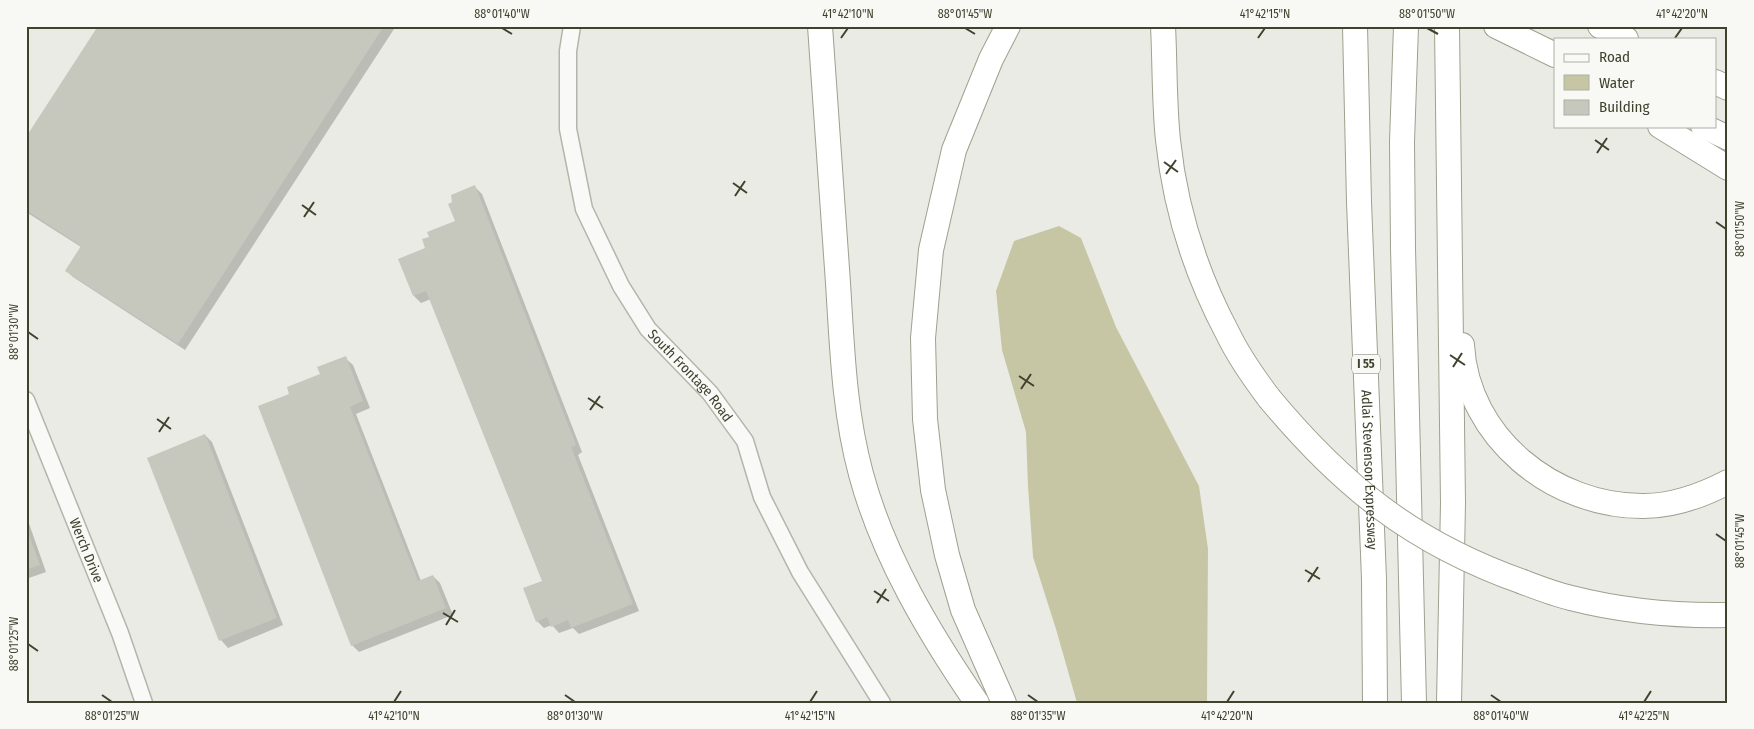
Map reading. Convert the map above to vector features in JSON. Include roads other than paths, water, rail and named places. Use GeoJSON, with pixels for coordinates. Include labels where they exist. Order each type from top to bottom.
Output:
{"type":"FeatureCollection","features":[{"type":"Feature","properties":{"kind":"highway"},"geometry":{"type":"LineString","coordinates":[[820,26],[848,405],[861,474],[874,515],[905,585],[977,703]]}},
{"type":"Feature","properties":{"kind":"highway"},"geometry":{"type":"LineString","coordinates":[[1004,703],[963,610],[947,554],[933,490],[925,419],[923,338],[931,250],[954,150],[990,59],[1008,26]]}},
{"type":"Feature","properties":{"kind":"highway"},"geometry":{"type":"LineString","coordinates":[[1163,26],[1168,139],[1182,217],[1191,248],[1228,335],[1269,398],[1294,428],[1338,474],[1388,514],[1443,548],[1486,569],[1569,598],[1616,608],[1663,613],[1728,614]]}},
{"type":"Feature","properties":{"kind":"highway","name":"Adlai Stevenson Expressway"},"geometry":{"type":"LineString","coordinates":[[1355,26],[1359,202],[1374,569],[1376,703]]}},
{"type":"Feature","properties":{"kind":"highway"},"geometry":{"type":"LineString","coordinates":[[1406,26],[1402,142],[1403,248],[1414,703]]}},
{"type":"Feature","properties":{"kind":"highway"},"geometry":{"type":"LineString","coordinates":[[1447,26],[1453,503],[1449,703]]}},
{"type":"Feature","properties":{"kind":"highway"},"geometry":{"type":"LineString","coordinates":[[1600,26],[1624,38]]}},
{"type":"Feature","properties":{"kind":"highway"},"geometry":{"type":"LineString","coordinates":[[1500,28],[1554,55]]}},
{"type":"Feature","properties":{"kind":"highway"},"geometry":{"type":"LineString","coordinates":[[1500,28],[1554,68]]}},
{"type":"Feature","properties":{"kind":"highway"},"geometry":{"type":"LineString","coordinates":[[1716,82],[1728,88]]}},
{"type":"Feature","properties":{"kind":"highway"},"geometry":{"type":"LineString","coordinates":[[1447,120],[1453,156],[1463,353],[1470,388],[1487,424],[1508,450],[1549,482],[1572,493],[1596,500],[1621,505],[1662,505],[1709,492],[1728,482]]}},
{"type":"Feature","properties":{"kind":"highway"},"geometry":{"type":"LineString","coordinates":[[1663,128],[1728,168]]}},
{"type":"Feature","properties":{"kind":"highway"},"geometry":{"type":"LineString","coordinates":[[1707,128],[1728,138]]}},
{"type":"Feature","properties":{"kind":"street","name":"South Frontage Road"},"geometry":{"type":"LineString","coordinates":[[572,26],[568,51],[568,129],[584,209],[621,286],[648,329],[710,393],[745,441],[762,497],[800,572],[882,703]]}},
{"type":"Feature","properties":{"kind":"street","name":"Werch Drive"},"geometry":{"type":"LineString","coordinates":[[26,400],[120,633],[144,703]]}},
{"type":"Feature","properties":{"kind":"water"},"geometry":{"type":"Polygon","coordinates":[[[1059,226],[1081,238],[1116,327],[1199,486],[1208,549],[1207,703],[1077,703],[1033,557],[1026,432],[1002,350],[996,291],[1014,241],[1059,226]]]}}]}
